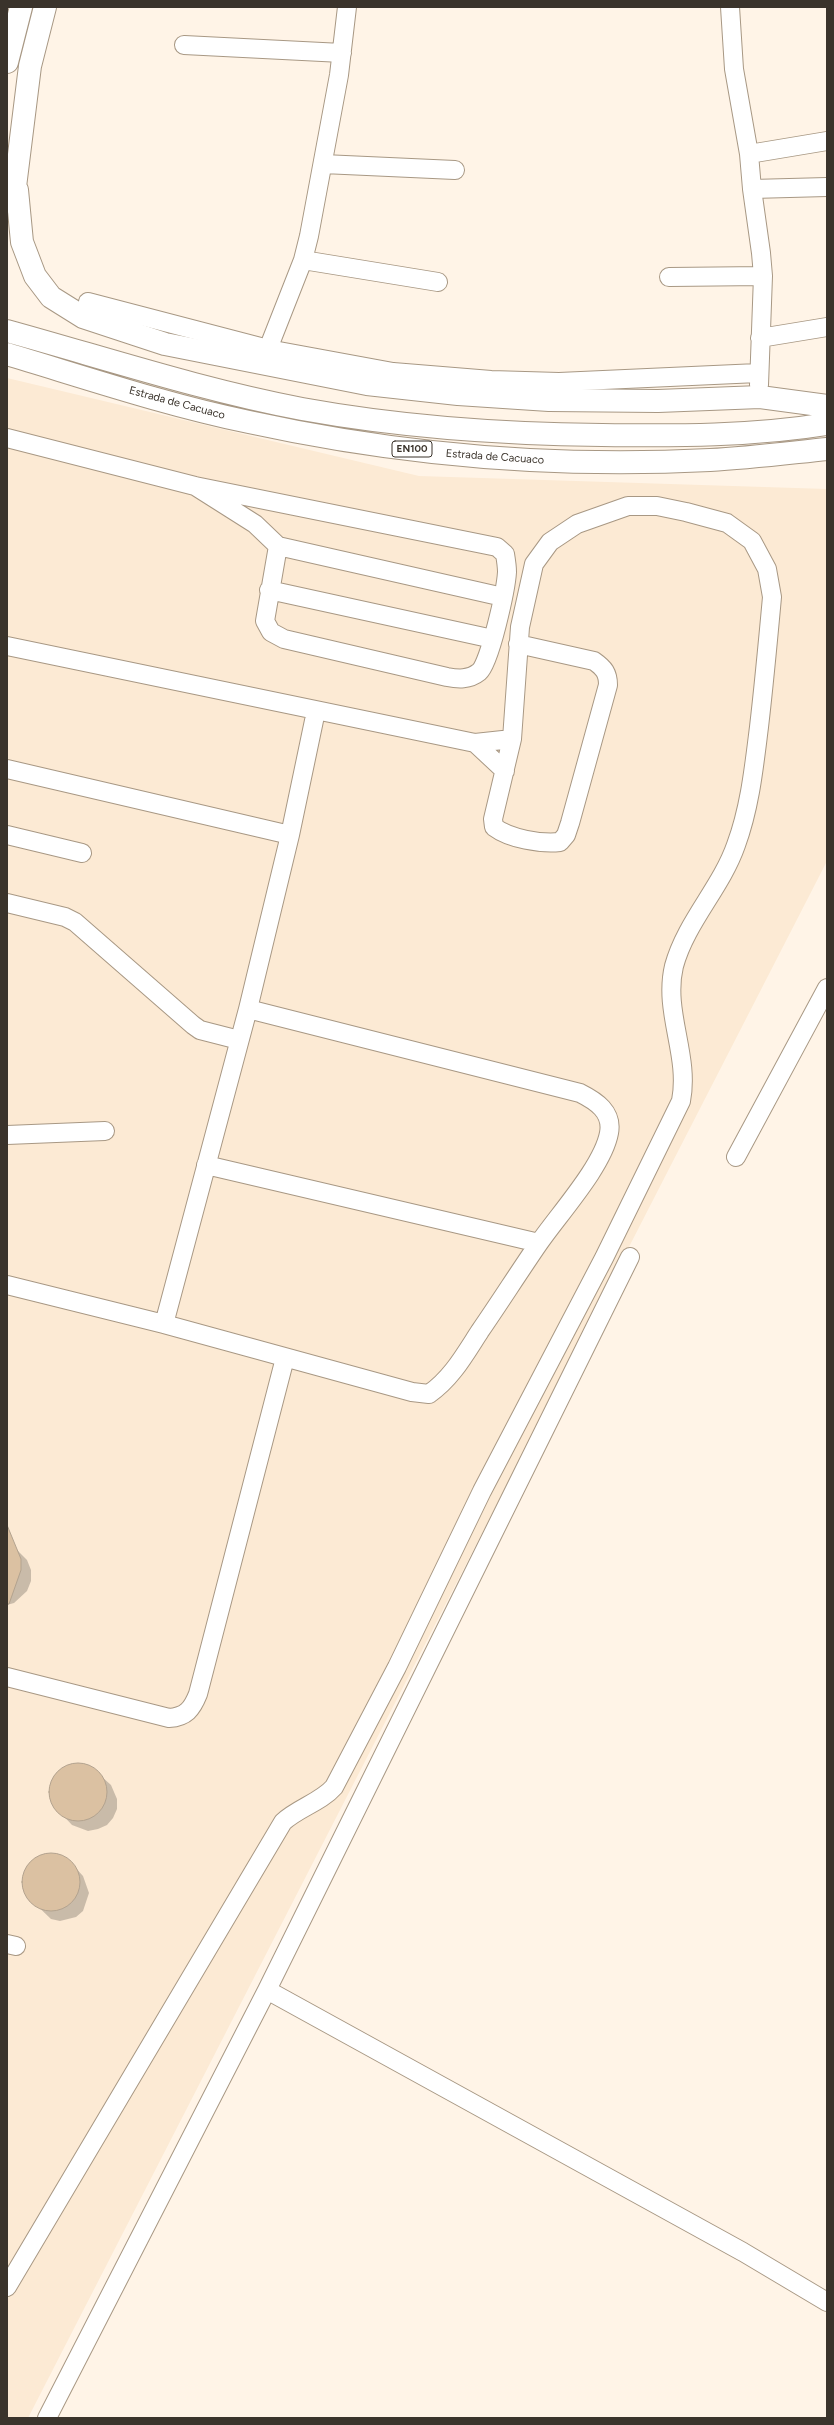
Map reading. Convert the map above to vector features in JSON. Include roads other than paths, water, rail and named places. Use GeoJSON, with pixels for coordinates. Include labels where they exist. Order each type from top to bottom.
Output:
{"type":"FeatureCollection","features":[{"type":"Feature","properties":{"kind":"main road"},"geometry":{"type":"LineString","coordinates":[[7,62],[21,7]]}},
{"type":"Feature","properties":{"kind":"main road"},"geometry":{"type":"LineString","coordinates":[[7,230],[17,190],[30,66],[45,7]]}},
{"type":"Feature","properties":{"kind":"main road"},"geometry":{"type":"LineString","coordinates":[[17,190],[21,235],[25,253],[35,276],[51,297],[83,317],[165,344],[367,384],[458,394],[557,400],[658,401],[760,397],[827,406]]}},
{"type":"Feature","properties":{"kind":"main road","name":"EN100"},"geometry":{"type":"LineString","coordinates":[[7,331],[219,390],[300,408],[384,422],[469,430],[640,436],[725,434],[827,424]]}},
{"type":"Feature","properties":{"kind":"main road","name":"Estrada de Cacuaco"},"geometry":{"type":"LineString","coordinates":[[7,354],[205,412],[304,433],[412,449],[477,456],[594,462],[711,460],[827,449]]}},
{"type":"Feature","properties":{"kind":"street"},"geometry":{"type":"LineString","coordinates":[[268,349],[303,260],[323,164],[342,53],[347,7]]}},
{"type":"Feature","properties":{"kind":"street"},"geometry":{"type":"LineString","coordinates":[[730,7],[734,69],[750,154],[752,189],[763,276],[758,373],[760,397]]}},
{"type":"Feature","properties":{"kind":"street"},"geometry":{"type":"LineString","coordinates":[[184,45],[342,53]]}},
{"type":"Feature","properties":{"kind":"street"},"geometry":{"type":"LineString","coordinates":[[750,154],[827,141]]}},
{"type":"Feature","properties":{"kind":"street"},"geometry":{"type":"LineString","coordinates":[[323,164],[455,170]]}},
{"type":"Feature","properties":{"kind":"street"},"geometry":{"type":"LineString","coordinates":[[752,189],[827,187]]}},
{"type":"Feature","properties":{"kind":"street"},"geometry":{"type":"LineString","coordinates":[[303,260],[438,282]]}},
{"type":"Feature","properties":{"kind":"street"},"geometry":{"type":"LineString","coordinates":[[669,277],[763,276]]}},
{"type":"Feature","properties":{"kind":"street"},"geometry":{"type":"LineString","coordinates":[[88,302],[268,349],[393,372],[491,380],[559,382],[758,373]]}},
{"type":"Feature","properties":{"kind":"street"},"geometry":{"type":"LineString","coordinates":[[760,338],[827,327]]}},
{"type":"Feature","properties":{"kind":"street"},"geometry":{"type":"LineString","coordinates":[[7,438],[195,486],[497,547],[505,554],[507,567],[503,597],[493,640],[480,671],[470,677],[459,679],[446,677],[284,639],[271,632],[265,621],[269,590],[278,546]]}},
{"type":"Feature","properties":{"kind":"street"},"geometry":{"type":"LineString","coordinates":[[195,486],[256,524],[278,546],[503,597]]}},
{"type":"Feature","properties":{"kind":"street"},"geometry":{"type":"LineString","coordinates":[[7,2287],[279,1829],[294,1812],[329,1793],[334,1787],[397,1667],[482,1491],[604,1258],[682,1101],[684,1073],[672,1006],[672,980],[681,945],[727,865],[746,816],[752,790],[772,597],[766,569],[752,541],[727,523],[657,506],[628,506],[578,524],[550,542],[534,564],[520,627],[518,644],[517,684],[512,739],[494,807],[494,827],[503,834],[550,843],[560,842],[568,829],[608,685],[608,676],[602,666],[594,661],[518,644]]}},
{"type":"Feature","properties":{"kind":"street"},"geometry":{"type":"LineString","coordinates":[[269,590],[493,640]]}},
{"type":"Feature","properties":{"kind":"street"},"geometry":{"type":"LineString","coordinates":[[7,646],[475,743],[512,739]]}},
{"type":"Feature","properties":{"kind":"street"},"geometry":{"type":"LineString","coordinates":[[164,1324],[248,1009],[290,835],[316,711]]}},
{"type":"Feature","properties":{"kind":"street"},"geometry":{"type":"LineString","coordinates":[[475,743],[504,771]]}},
{"type":"Feature","properties":{"kind":"street"},"geometry":{"type":"LineString","coordinates":[[7,769],[290,835]]}},
{"type":"Feature","properties":{"kind":"street"},"geometry":{"type":"LineString","coordinates":[[7,835],[82,853]]}},
{"type":"Feature","properties":{"kind":"street"},"geometry":{"type":"LineString","coordinates":[[7,903],[65,917],[75,922],[193,1025],[200,1030],[239,1040]]}},
{"type":"Feature","properties":{"kind":"street"},"geometry":{"type":"LineString","coordinates":[[736,1157],[827,988]]}},
{"type":"Feature","properties":{"kind":"street"},"geometry":{"type":"LineString","coordinates":[[7,1285],[164,1324],[412,1392],[429,1394],[441,1386],[459,1364],[539,1243],[592,1172],[609,1133],[608,1115],[596,1101],[580,1093],[248,1009]]}},
{"type":"Feature","properties":{"kind":"street"},"geometry":{"type":"LineString","coordinates":[[7,1136],[105,1131]]}},
{"type":"Feature","properties":{"kind":"street"},"geometry":{"type":"LineString","coordinates":[[206,1165],[539,1243]]}},
{"type":"Feature","properties":{"kind":"street"},"geometry":{"type":"LineString","coordinates":[[47,2418],[267,1990],[630,1257]]}},
{"type":"Feature","properties":{"kind":"street"},"geometry":{"type":"LineString","coordinates":[[7,1677],[169,1718],[181,1718],[189,1712],[198,1694],[285,1358]]}},
{"type":"Feature","properties":{"kind":"street"},"geometry":{"type":"LineString","coordinates":[[267,1990],[743,2252],[827,2302]]}}]}
